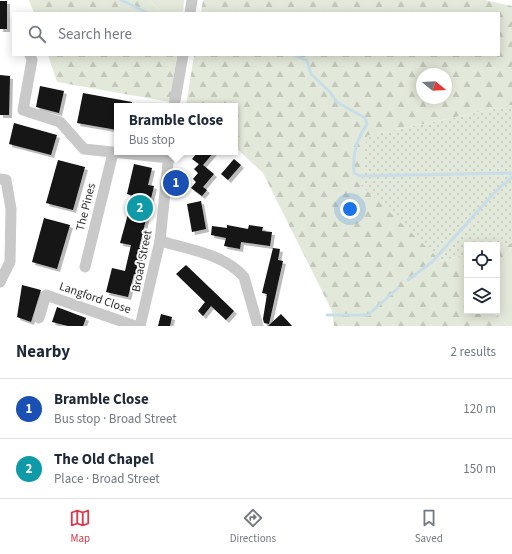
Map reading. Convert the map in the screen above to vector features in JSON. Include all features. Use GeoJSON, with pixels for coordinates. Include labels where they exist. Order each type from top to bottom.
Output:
{"type":"FeatureCollection","features":[{"type":"Feature","properties":{"kind":"street"},"geometry":{"type":"LineString","coordinates":[[190,12],[192,0]]}},
{"type":"Feature","properties":{"kind":"street"},"geometry":{"type":"LineString","coordinates":[[30,56],[32,60],[23,110],[60,122],[84,149],[113,153]]}},
{"type":"Feature","properties":{"kind":"street"},"geometry":{"type":"LineString","coordinates":[[175,103],[183,56]]}},
{"type":"Feature","properties":{"kind":"street","name":"The Pines"},"geometry":{"type":"LineString","coordinates":[[85,267],[113,153]]}},
{"type":"Feature","properties":{"kind":"street","name":"Broad Street"},"geometry":{"type":"LineString","coordinates":[[140,326],[160,241],[169,155]]}},
{"type":"Feature","properties":{"kind":"street"},"geometry":{"type":"LineString","coordinates":[[0,179],[6,180],[11,209],[10,262],[0,282]]}},
{"type":"Feature","properties":{"kind":"street"},"geometry":{"type":"LineString","coordinates":[[160,241],[220,259],[238,271],[244,277],[258,326]]}},
{"type":"Feature","properties":{"kind":"street","name":"Langford Close"},"geometry":{"type":"LineString","coordinates":[[39,318],[46,295],[135,326]]}},
{"type":"Feature","properties":{"kind":"green space"},"geometry":{"type":"Polygon","coordinates":[[[29,0],[149,0],[161,12],[34,12],[29,0]]]}},
{"type":"Feature","properties":{"kind":"green space"},"geometry":{"type":"Polygon","coordinates":[[[149,0],[184,0],[183,12],[161,12],[149,0]]]}},
{"type":"Feature","properties":{"kind":"green space"},"geometry":{"type":"Polygon","coordinates":[[[203,0],[485,0],[512,6],[512,105],[367,136],[441,261],[464,255],[464,314],[496,314],[508,326],[334,326],[332,311],[263,173],[238,150],[238,103],[186,103],[194,56],[500,56],[500,12],[201,12],[203,0]]]}},
{"type":"Feature","properties":{"kind":"green space"},"geometry":{"type":"Polygon","coordinates":[[[48,56],[177,56],[170,102],[57,82],[48,56]]]}},
{"type":"Feature","properties":{"kind":"green space"},"geometry":{"type":"Polygon","coordinates":[[[512,105],[512,243],[500,246],[500,242],[464,242],[464,255],[441,261],[361,185],[367,136],[512,105]]]}},
{"type":"Feature","properties":{"kind":"green space"},"geometry":{"type":"Polygon","coordinates":[[[512,243],[512,247],[500,261],[500,246],[512,243]]]}},
{"type":"Feature","properties":{"kind":"green space"},"geometry":{"type":"Polygon","coordinates":[[[512,247],[512,326],[508,326],[496,314],[500,314],[500,261],[512,247]]]}},
{"type":"Feature","properties":{"kind":"building"},"geometry":{"type":"Polygon","coordinates":[[[0,1],[7,1],[7,29],[0,29],[0,1]]]}},
{"type":"Feature","properties":{"kind":"building"},"geometry":{"type":"Polygon","coordinates":[[[0,75],[10,76],[9,115],[0,115],[0,75]]]}},
{"type":"Feature","properties":{"kind":"building"},"geometry":{"type":"Polygon","coordinates":[[[40,86],[64,91],[59,113],[36,107],[40,86]]]}},
{"type":"Feature","properties":{"kind":"building"},"geometry":{"type":"Polygon","coordinates":[[[83,93],[132,102],[114,103],[114,129],[77,123],[83,93]]]}},
{"type":"Feature","properties":{"kind":"building"},"geometry":{"type":"Polygon","coordinates":[[[14,123],[57,135],[51,155],[9,144],[14,123]]]}},
{"type":"Feature","properties":{"kind":"building"},"geometry":{"type":"Polygon","coordinates":[[[195,155],[211,155],[203,165],[214,174],[203,187],[207,190],[202,196],[191,188],[196,182],[193,179],[198,173],[194,169],[199,164],[192,159],[195,155]]]}},
{"type":"Feature","properties":{"kind":"building"},"geometry":{"type":"Polygon","coordinates":[[[234,159],[241,165],[228,180],[221,174],[234,159]]]}},
{"type":"Feature","properties":{"kind":"building"},"geometry":{"type":"Polygon","coordinates":[[[58,160],[85,167],[73,210],[46,203],[58,160]]]}},
{"type":"Feature","properties":{"kind":"building"},"geometry":{"type":"Polygon","coordinates":[[[134,164],[152,168],[148,185],[154,186],[139,248],[145,249],[138,275],[134,274],[128,297],[106,292],[112,268],[125,271],[131,245],[120,243],[133,196],[127,194],[134,164]]]}},
{"type":"Feature","properties":{"kind":"building"},"geometry":{"type":"Polygon","coordinates":[[[201,201],[206,229],[192,232],[187,204],[201,201]]]}},
{"type":"Feature","properties":{"kind":"building"},"geometry":{"type":"Polygon","coordinates":[[[44,218],[70,225],[57,269],[32,262],[44,218]]]}},
{"type":"Feature","properties":{"kind":"building"},"geometry":{"type":"Polygon","coordinates":[[[227,225],[248,229],[249,225],[263,227],[262,231],[272,232],[270,246],[241,242],[240,249],[224,246],[226,238],[211,235],[212,226],[227,228],[227,225]]]}},
{"type":"Feature","properties":{"kind":"building"},"geometry":{"type":"Polygon","coordinates":[[[273,248],[280,249],[278,260],[283,261],[269,324],[264,323],[263,319],[267,294],[262,293],[273,248]]]}},
{"type":"Feature","properties":{"kind":"building"},"geometry":{"type":"Polygon","coordinates":[[[186,265],[234,311],[226,320],[211,306],[203,316],[198,311],[205,302],[176,274],[186,265]]]}},
{"type":"Feature","properties":{"kind":"building"},"geometry":{"type":"Polygon","coordinates":[[[22,285],[41,290],[31,322],[17,317],[22,285]]]}},
{"type":"Feature","properties":{"kind":"building"},"geometry":{"type":"Polygon","coordinates":[[[57,307],[86,318],[83,326],[68,326],[52,322],[57,307]]]}},
{"type":"Feature","properties":{"kind":"building"},"geometry":{"type":"Polygon","coordinates":[[[161,314],[172,317],[170,326],[158,326],[161,314]]]}},
{"type":"Feature","properties":{"kind":"building"},"geometry":{"type":"Polygon","coordinates":[[[281,314],[292,326],[268,326],[281,314]]]}},
{"type":"Feature","properties":{"kind":"waterway"},"geometry":{"type":"LineString","coordinates":[[121,0],[146,12]]}},
{"type":"Feature","properties":{"kind":"waterway"},"geometry":{"type":"LineString","coordinates":[[297,56],[307,61],[311,74],[329,91],[337,102],[365,118],[367,124],[358,141],[354,160],[354,173],[360,176],[512,173]]}},
{"type":"Feature","properties":{"kind":"waterway"},"geometry":{"type":"LineString","coordinates":[[408,280],[432,262],[494,193],[512,177]]}},
{"type":"Feature","properties":{"kind":"waterway"},"geometry":{"type":"LineString","coordinates":[[327,315],[368,315],[398,288]]}},
{"type":"Feature","properties":{"kind":"place","name":"Bramble Close"},"geometry":{"type":"Point","coordinates":[176,183]}},
{"type":"Feature","properties":{"kind":"place","name":"The Old Chapel"},"geometry":{"type":"Point","coordinates":[140,208]}}]}
